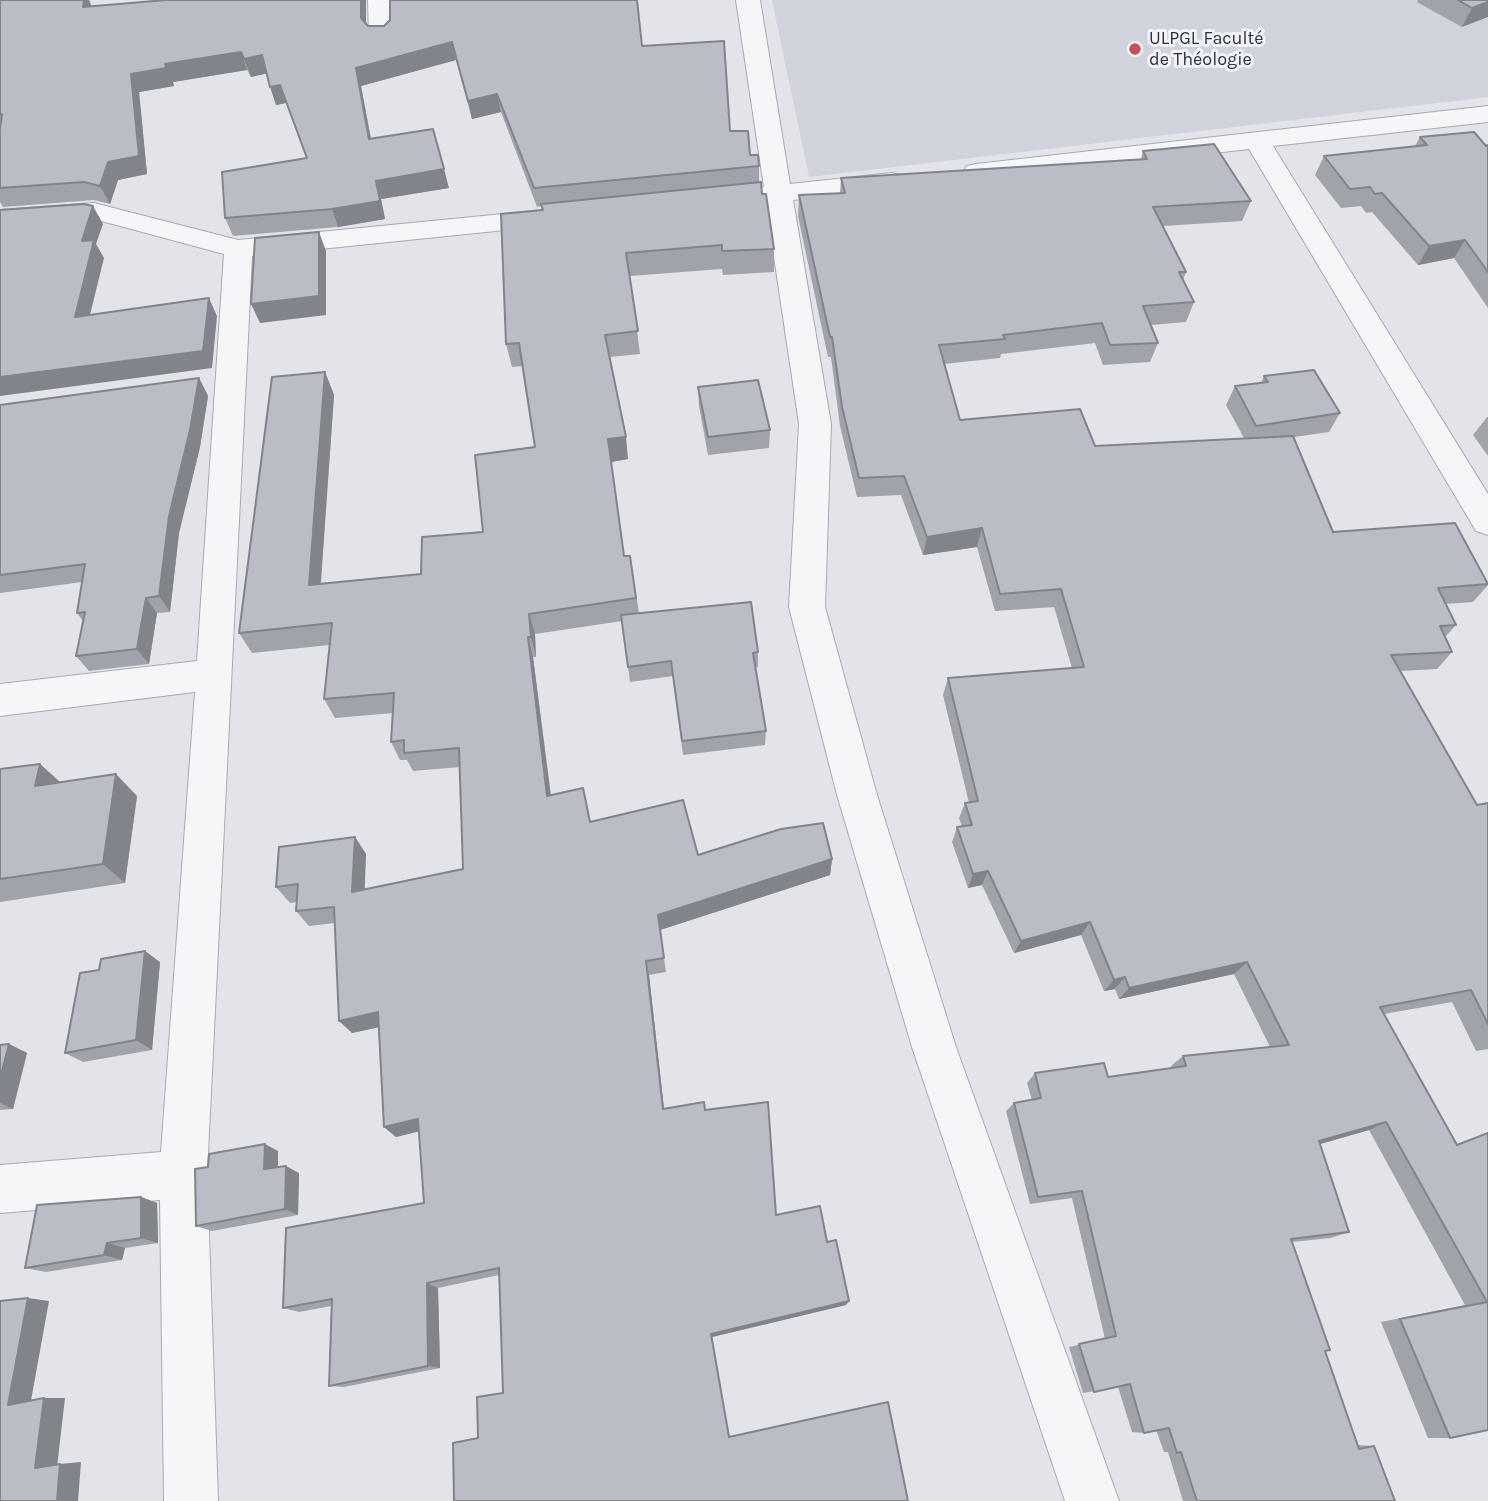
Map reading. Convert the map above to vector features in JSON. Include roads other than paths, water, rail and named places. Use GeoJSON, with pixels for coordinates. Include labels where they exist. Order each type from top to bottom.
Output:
{"type":"FeatureCollection","features":[{"type":"Feature","properties":{"kind":"street"},"geometry":{"type":"LineString","coordinates":[[380,0],[381,36]]}},
{"type":"Feature","properties":{"kind":"street"},"geometry":{"type":"LineString","coordinates":[[747,0],[816,424],[807,607],[857,795],[930,1033],[1092,1501]]}},
{"type":"Feature","properties":{"kind":"street"},"geometry":{"type":"LineString","coordinates":[[956,174],[1488,114]]}},
{"type":"Feature","properties":{"kind":"street"},"geometry":{"type":"LineString","coordinates":[[1257,141],[1488,522]]}},
{"type":"Feature","properties":{"kind":"street"},"geometry":{"type":"LineString","coordinates":[[723,199],[915,178]]}},
{"type":"Feature","properties":{"kind":"street"},"geometry":{"type":"LineString","coordinates":[[0,218],[94,211],[238,249],[585,214]]}},
{"type":"Feature","properties":{"kind":"street"},"geometry":{"type":"LineString","coordinates":[[191,1501],[183,1174],[215,674],[216,381],[238,249]]}},
{"type":"Feature","properties":{"kind":"street"},"geometry":{"type":"LineString","coordinates":[[0,700],[215,674]]}},
{"type":"Feature","properties":{"kind":"street"},"geometry":{"type":"LineString","coordinates":[[0,1189],[183,1174]]}},
{"type":"Feature","properties":{"kind":"place","name":"ULPGL Faculté de Théologie"},"geometry":{"type":"Point","coordinates":[1135,49]}}]}
